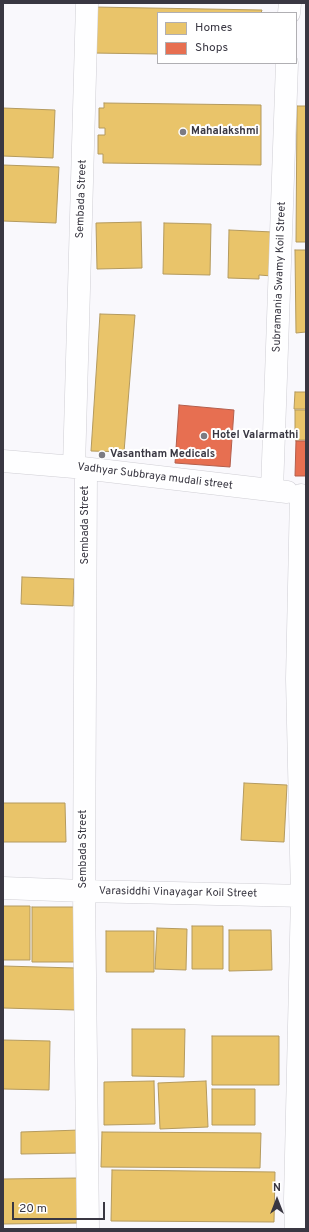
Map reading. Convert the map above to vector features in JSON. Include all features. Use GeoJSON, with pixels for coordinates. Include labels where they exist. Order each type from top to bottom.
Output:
{"type":"FeatureCollection","features":[{"type":"Feature","properties":{"kind":"street","name":"Sembada Street"},"geometry":{"type":"LineString","coordinates":[[87,3],[80,468],[88,1229]]}},
{"type":"Feature","properties":{"kind":"street","name":"Subramania Swamy Koil Street"},"geometry":{"type":"LineString","coordinates":[[272,490],[288,64]]}},
{"type":"Feature","properties":{"kind":"street","name":"Vadhyar Subbraya mudali street"},"geometry":{"type":"LineString","coordinates":[[3,461],[80,468],[304,495]]}},
{"type":"Feature","properties":{"kind":"street"},"geometry":{"type":"LineString","coordinates":[[296,1229],[295,1198],[304,896],[298,679],[304,495]]}},
{"type":"Feature","properties":{"kind":"street","name":"Varasiddhi Vinayagar Koil Street"},"geometry":{"type":"LineString","coordinates":[[3,888],[304,896]]}},
{"type":"Feature","properties":{"kind":"building: Homes"},"geometry":{"type":"Polygon","coordinates":[[[93,7],[262,10],[261,12],[157,12],[157,54],[92,53],[93,7]]]}},
{"type":"Feature","properties":{"kind":"building: Homes","name":"Mahalakshmi"},"geometry":{"type":"Polygon","coordinates":[[[104,103],[261,105],[261,165],[103,163],[103,154],[98,154],[98,135],[105,135],[105,128],[99,128],[99,108],[104,108],[104,103]]]}},
{"type":"Feature","properties":{"kind":"building: Homes"},"geometry":{"type":"Polygon","coordinates":[[[297,106],[306,106],[306,242],[296,242],[297,106]]]}},
{"type":"Feature","properties":{"kind":"building: Homes"},"geometry":{"type":"Polygon","coordinates":[[[3,108],[55,110],[53,158],[3,156],[3,108]]]}},
{"type":"Feature","properties":{"kind":"building: Homes"},"geometry":{"type":"Polygon","coordinates":[[[3,165],[59,167],[56,223],[3,221],[3,165]]]}},
{"type":"Feature","properties":{"kind":"building: Homes"},"geometry":{"type":"Polygon","coordinates":[[[141,222],[142,268],[97,269],[96,223],[141,222]]]}},
{"type":"Feature","properties":{"kind":"building: Homes"},"geometry":{"type":"Polygon","coordinates":[[[164,223],[211,224],[210,275],[163,274],[164,223]]]}},
{"type":"Feature","properties":{"kind":"building: Homes"},"geometry":{"type":"Polygon","coordinates":[[[229,230],[273,232],[272,276],[259,275],[259,279],[228,278],[229,230]]]}},
{"type":"Feature","properties":{"kind":"building: Homes"},"geometry":{"type":"Polygon","coordinates":[[[295,250],[306,250],[306,332],[296,333],[295,250]]]}},
{"type":"Feature","properties":{"kind":"building: Homes"},"geometry":{"type":"Polygon","coordinates":[[[100,314],[135,315],[124,452],[91,451],[100,314]]]}},
{"type":"Feature","properties":{"kind":"building: Homes"},"geometry":{"type":"Polygon","coordinates":[[[295,392],[306,392],[306,409],[294,409],[295,392]]]}},
{"type":"Feature","properties":{"kind":"building: Homes"},"geometry":{"type":"Polygon","coordinates":[[[295,410],[306,410],[306,440],[295,440],[295,410]]]}},
{"type":"Feature","properties":{"kind":"building: Homes"},"geometry":{"type":"Polygon","coordinates":[[[22,577],[74,579],[73,606],[21,604],[22,577]]]}},
{"type":"Feature","properties":{"kind":"building: Homes"},"geometry":{"type":"Polygon","coordinates":[[[244,783],[287,785],[284,842],[241,840],[244,783]]]}},
{"type":"Feature","properties":{"kind":"building: Homes"},"geometry":{"type":"Polygon","coordinates":[[[3,803],[65,803],[66,842],[3,842],[3,803]]]}},
{"type":"Feature","properties":{"kind":"building: Homes"},"geometry":{"type":"Polygon","coordinates":[[[3,906],[30,906],[30,960],[3,960],[3,906]]]}},
{"type":"Feature","properties":{"kind":"building: Homes"},"geometry":{"type":"Polygon","coordinates":[[[32,907],[79,907],[79,962],[32,962],[32,907]]]}},
{"type":"Feature","properties":{"kind":"building: Homes"},"geometry":{"type":"Polygon","coordinates":[[[192,926],[223,926],[223,969],[192,969],[192,926]]]}},
{"type":"Feature","properties":{"kind":"building: Homes"},"geometry":{"type":"Polygon","coordinates":[[[157,928],[187,929],[186,970],[155,969],[157,928]]]}},
{"type":"Feature","properties":{"kind":"building: Homes"},"geometry":{"type":"Polygon","coordinates":[[[229,930],[271,930],[272,970],[229,971],[229,930]]]}},
{"type":"Feature","properties":{"kind":"building: Homes"},"geometry":{"type":"Polygon","coordinates":[[[106,931],[154,931],[154,972],[106,972],[106,931]]]}},
{"type":"Feature","properties":{"kind":"building: Homes"},"geometry":{"type":"Polygon","coordinates":[[[3,966],[76,968],[75,1010],[3,1008],[3,966]]]}},
{"type":"Feature","properties":{"kind":"building: Homes"},"geometry":{"type":"Polygon","coordinates":[[[132,1029],[185,1029],[184,1077],[132,1076],[132,1029]]]}},
{"type":"Feature","properties":{"kind":"building: Homes"},"geometry":{"type":"Polygon","coordinates":[[[212,1036],[279,1036],[279,1085],[212,1085],[212,1036]]]}},
{"type":"Feature","properties":{"kind":"building: Homes"},"geometry":{"type":"Polygon","coordinates":[[[3,1040],[50,1041],[49,1090],[3,1089],[3,1040]]]}},
{"type":"Feature","properties":{"kind":"building: Homes"},"geometry":{"type":"Polygon","coordinates":[[[154,1081],[155,1124],[104,1125],[104,1082],[154,1081]]]}},
{"type":"Feature","properties":{"kind":"building: Homes"},"geometry":{"type":"Polygon","coordinates":[[[206,1081],[208,1127],[160,1129],[158,1083],[206,1081]]]}},
{"type":"Feature","properties":{"kind":"building: Homes"},"geometry":{"type":"Polygon","coordinates":[[[212,1089],[255,1089],[255,1125],[212,1125],[212,1089]]]}},
{"type":"Feature","properties":{"kind":"building: Homes"},"geometry":{"type":"Polygon","coordinates":[[[80,1130],[81,1153],[21,1154],[21,1132],[80,1130]]]}},
{"type":"Feature","properties":{"kind":"building: Homes"},"geometry":{"type":"Polygon","coordinates":[[[102,1132],[261,1133],[260,1168],[101,1167],[102,1132]]]}},
{"type":"Feature","properties":{"kind":"building: Homes"},"geometry":{"type":"Polygon","coordinates":[[[112,1170],[275,1172],[274,1222],[111,1221],[112,1170]]]}},
{"type":"Feature","properties":{"kind":"building: Homes"},"geometry":{"type":"Polygon","coordinates":[[[79,1178],[79,1223],[3,1224],[3,1179],[79,1178]]]}},
{"type":"Feature","properties":{"kind":"building: Shops","name":"Hotel Valarmathi"},"geometry":{"type":"Polygon","coordinates":[[[179,405],[234,410],[230,467],[175,463],[179,405]]]}},
{"type":"Feature","properties":{"kind":"building: Shops"},"geometry":{"type":"Polygon","coordinates":[[[296,441],[306,441],[306,476],[295,476],[296,441]]]}},
{"type":"Feature","properties":{"kind":"place","name":"Mahalakshmi"},"geometry":{"type":"Point","coordinates":[183,132]}},
{"type":"Feature","properties":{"kind":"place","name":"Hotel Valarmathi"},"geometry":{"type":"Point","coordinates":[204,436]}},
{"type":"Feature","properties":{"kind":"place","name":"Vasantham Medicals"},"geometry":{"type":"Point","coordinates":[102,455]}}]}
